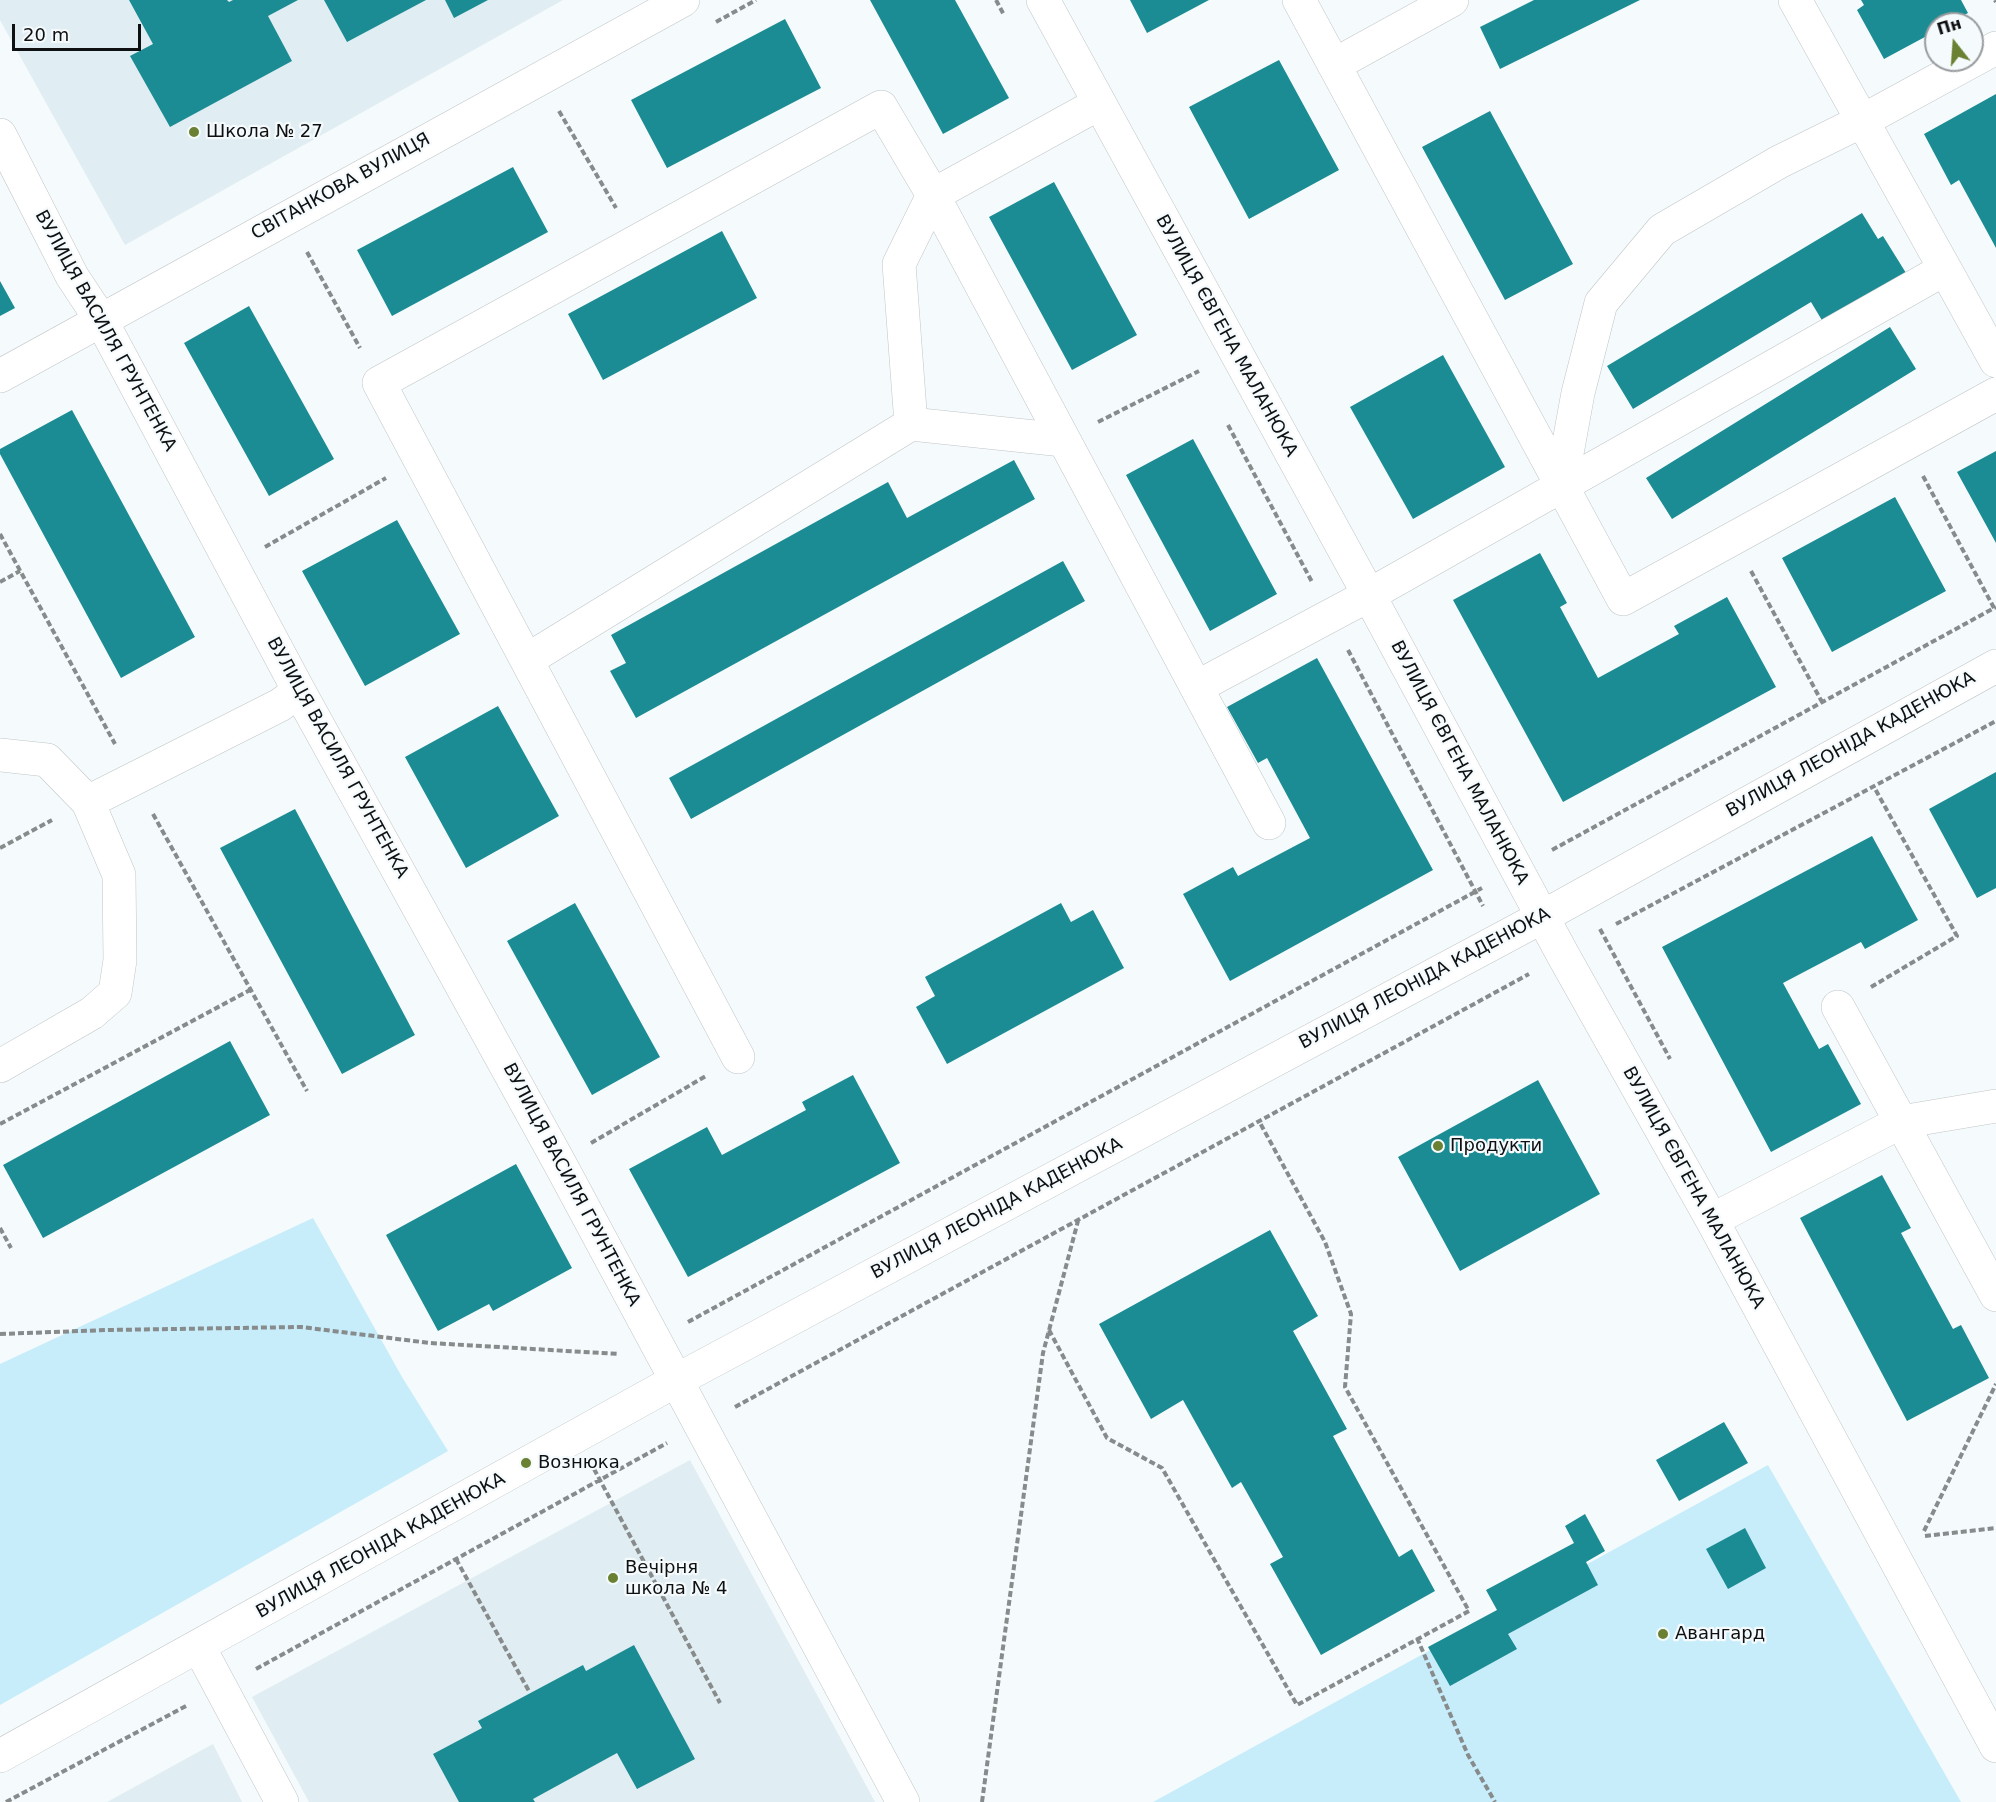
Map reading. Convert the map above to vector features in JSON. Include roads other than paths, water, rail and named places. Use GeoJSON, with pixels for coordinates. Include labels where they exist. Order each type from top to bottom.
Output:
{"type":"FeatureCollection","features":[{"type":"Feature","properties":{"kind":"street","name":"СВІТАНКОВА ВУЛИЦЯ"},"geometry":{"type":"LineString","coordinates":[[0,376],[682,0]]}},
{"type":"Feature","properties":{"kind":"street","name":"ВУЛИЦЯ ЄВГЕНА МАЛАНЮКА"},"geometry":{"type":"LineString","coordinates":[[1043,0],[1369,595],[1542,917],[1712,1220],[1996,1746]]}},
{"type":"Feature","properties":{"kind":"street"},"geometry":{"type":"LineString","coordinates":[[1299,0],[1623,599],[1996,394]]}},
{"type":"Feature","properties":{"kind":"street"},"geometry":{"type":"LineString","coordinates":[[1334,65],[1452,0]]}},
{"type":"Feature","properties":{"kind":"street"},"geometry":{"type":"LineString","coordinates":[[1795,0],[1996,361]]}},
{"type":"Feature","properties":{"kind":"street"},"geometry":{"type":"LineString","coordinates":[[1560,486],[1578,393],[1601,303],[1662,230],[1779,162],[1862,122],[1996,48]]}},
{"type":"Feature","properties":{"kind":"street"},"geometry":{"type":"LineString","coordinates":[[911,424],[899,264],[933,195],[1098,104]]}},
{"type":"Feature","properties":{"kind":"street"},"geometry":{"type":"LineString","coordinates":[[738,1057],[380,383],[881,107],[933,195],[1269,823]]}},
{"type":"Feature","properties":{"kind":"street","name":"ВУЛИЦЯ ВАСИЛЯ ГРУНТЕНКА"},"geometry":{"type":"LineString","coordinates":[[0,135],[72,276],[101,320],[299,692],[559,1162],[642,1347],[677,1380],[903,1802]]}},
{"type":"Feature","properties":{"kind":"street"},"geometry":{"type":"LineString","coordinates":[[1197,687],[1369,595],[1945,269]]}},
{"type":"Feature","properties":{"kind":"street"},"geometry":{"type":"LineString","coordinates":[[527,660],[911,424],[1063,440]]}},
{"type":"Feature","properties":{"kind":"street","name":"ВУЛИЦЯ ЛЕОНІДА КАДЕНЮКА"},"geometry":{"type":"LineString","coordinates":[[0,1756],[677,1380],[1497,939],[1542,917],[1996,666]]}},
{"type":"Feature","properties":{"kind":"street"},"geometry":{"type":"LineString","coordinates":[[88,802],[280,705],[299,692]]}},
{"type":"Feature","properties":{"kind":"street"},"geometry":{"type":"LineString","coordinates":[[0,754],[48,760],[88,802],[119,875],[120,960],[115,993],[92,1013],[0,1066]]}},
{"type":"Feature","properties":{"kind":"street"},"geometry":{"type":"LineString","coordinates":[[1838,1007],[1996,1295]]}},
{"type":"Feature","properties":{"kind":"street"},"geometry":{"type":"LineString","coordinates":[[1712,1220],[1900,1122],[1996,1106]]}},
{"type":"Feature","properties":{"kind":"street"},"geometry":{"type":"LineString","coordinates":[[199,1647],[282,1802]]}},
{"type":"Feature","properties":{"kind":"place","name":"Школа № 27"},"geometry":{"type":"Point","coordinates":[194,132]}},
{"type":"Feature","properties":{"kind":"place","name":"Продукти"},"geometry":{"type":"Point","coordinates":[1438,1146]}},
{"type":"Feature","properties":{"kind":"place","name":"Вознюка"},"geometry":{"type":"Point","coordinates":[526,1463]}},
{"type":"Feature","properties":{"kind":"place","name":"Вечірня школа № 4"},"geometry":{"type":"Point","coordinates":[613,1578]}},
{"type":"Feature","properties":{"kind":"place","name":"Авангард"},"geometry":{"type":"Point","coordinates":[1663,1634]}}]}
